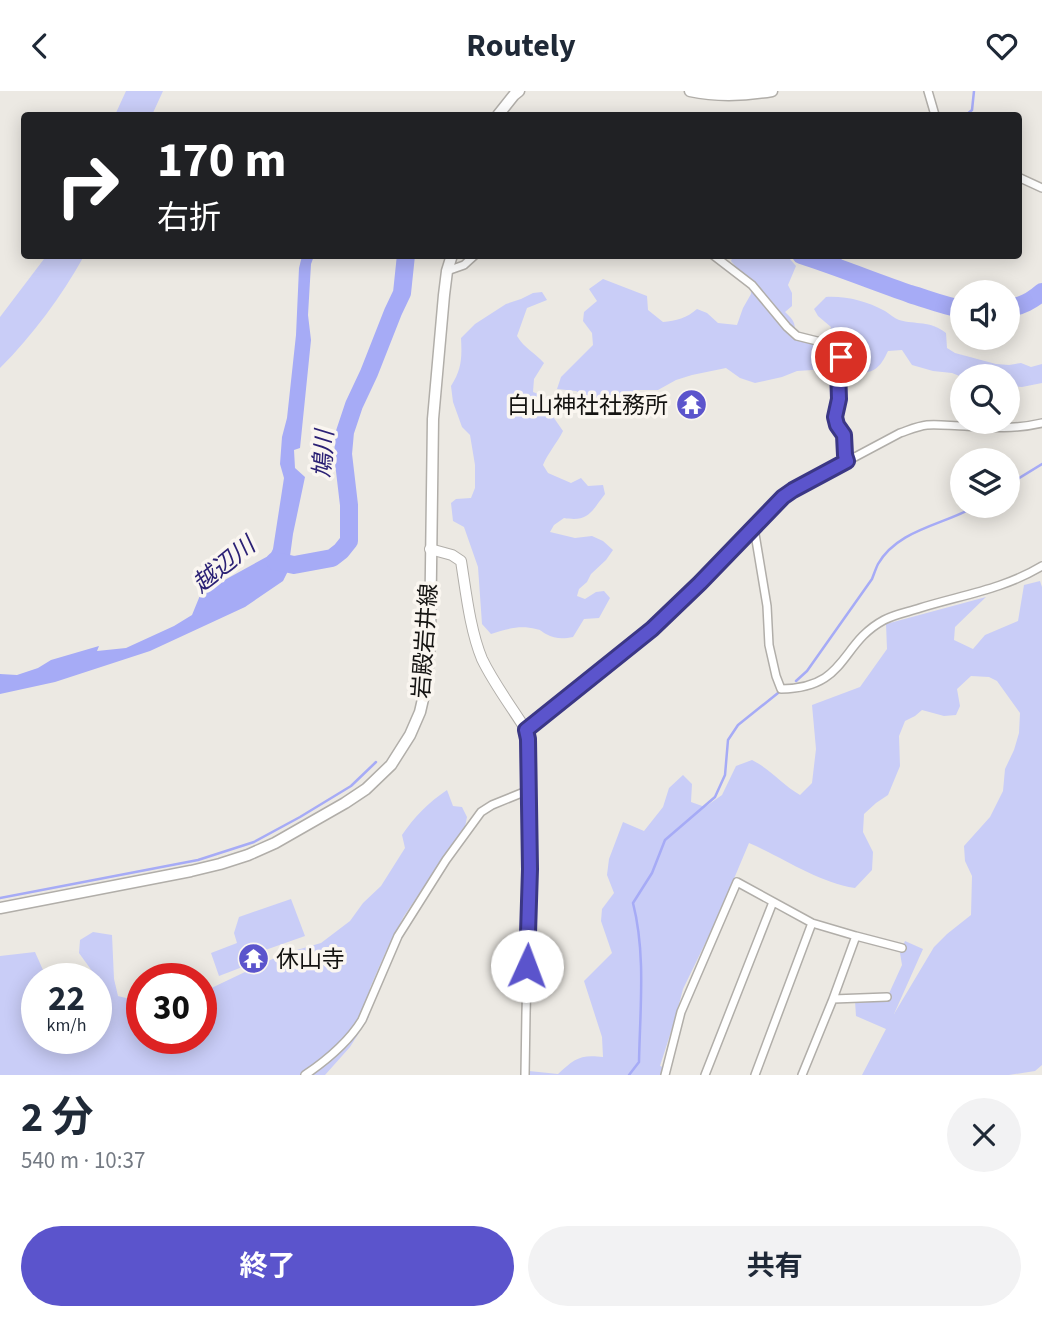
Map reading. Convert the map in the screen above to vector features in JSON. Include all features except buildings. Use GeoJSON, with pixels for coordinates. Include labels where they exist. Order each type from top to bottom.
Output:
{"type":"FeatureCollection","features":[{"type":"Feature","properties":{"kind":"main road"},"geometry":{"type":"LineString","coordinates":[[500,112],[519,91]]}},
{"type":"Feature","properties":{"kind":"main road"},"geometry":{"type":"LineString","coordinates":[[690,91],[729,96],[772,91]]}},
{"type":"Feature","properties":{"kind":"main road","name":"岩殿岩井線"},"geometry":{"type":"LineString","coordinates":[[0,908],[145,880],[248,855],[275,843],[345,803],[366,789],[391,765],[410,735],[420,712],[426,686],[430,642],[433,419],[441,321],[451,259]]}},
{"type":"Feature","properties":{"kind":"street"},"geometry":{"type":"LineString","coordinates":[[928,91],[935,112]]}},
{"type":"Feature","properties":{"kind":"street"},"geometry":{"type":"LineString","coordinates":[[1022,179],[1042,188]]}},
{"type":"Feature","properties":{"kind":"street"},"geometry":{"type":"LineString","coordinates":[[447,271],[464,265],[471,259]]}},
{"type":"Feature","properties":{"kind":"street"},"geometry":{"type":"LineString","coordinates":[[718,259],[752,285],[797,336],[841,347],[838,369],[839,399],[835,417],[844,435],[847,461]]}},
{"type":"Feature","properties":{"kind":"street"},"geometry":{"type":"LineString","coordinates":[[526,730],[652,629],[793,490],[900,433],[926,425],[1001,428],[1042,423]]}},
{"type":"Feature","properties":{"kind":"street"},"geometry":{"type":"LineString","coordinates":[[754,528],[767,606],[769,645],[781,689],[799,689],[825,679],[836,670],[867,632],[887,618],[1003,586],[1042,566]]}},
{"type":"Feature","properties":{"kind":"street"},"geometry":{"type":"LineString","coordinates":[[430,549],[452,555],[461,561],[481,656],[526,730],[528,739],[530,869],[526,1075]]}},
{"type":"Feature","properties":{"kind":"street"},"geometry":{"type":"LineString","coordinates":[[306,1075],[341,1047],[356,1030],[398,936],[446,860],[481,812],[492,804],[529,790]]}},
{"type":"Feature","properties":{"kind":"street"},"geometry":{"type":"LineString","coordinates":[[665,1075],[681,1013],[737,882],[812,923],[902,948]]}},
{"type":"Feature","properties":{"kind":"street"},"geometry":{"type":"LineString","coordinates":[[705,1075],[773,902]]}},
{"type":"Feature","properties":{"kind":"street"},"geometry":{"type":"LineString","coordinates":[[755,1075],[812,923]]}},
{"type":"Feature","properties":{"kind":"street"},"geometry":{"type":"LineString","coordinates":[[802,1075],[856,936]]}},
{"type":"Feature","properties":{"kind":"street"},"geometry":{"type":"LineString","coordinates":[[833,999],[887,997]]}},
{"type":"Feature","properties":{"kind":"shaded area"},"geometry":{"type":"Polygon","coordinates":[[[126,91],[163,91],[153,112],[116,112],[126,91]]]}},
{"type":"Feature","properties":{"kind":"shaded area"},"geometry":{"type":"Polygon","coordinates":[[[44,259],[82,259],[46,315],[0,368],[0,317],[44,259]]]}},
{"type":"Feature","properties":{"kind":"shaded area"},"geometry":{"type":"Polygon","coordinates":[[[732,259],[790,259],[796,266],[788,285],[792,293],[792,306],[785,312],[794,323],[795,338],[819,345],[828,337],[831,327],[814,309],[826,297],[849,298],[878,307],[899,320],[929,324],[946,333],[947,348],[955,353],[996,364],[950,364],[950,373],[933,371],[912,365],[902,350],[888,351],[879,366],[871,371],[854,373],[847,354],[834,355],[827,369],[797,371],[755,383],[740,378],[726,368],[676,380],[658,390],[635,390],[626,412],[616,415],[576,391],[557,389],[561,377],[593,345],[592,333],[583,321],[584,312],[597,301],[589,289],[603,279],[647,296],[648,310],[663,322],[681,319],[697,309],[707,313],[718,323],[737,325],[751,294],[751,281],[742,274],[732,259]]]}},
{"type":"Feature","properties":{"kind":"shaded area"},"geometry":{"type":"Polygon","coordinates":[[[542,292],[547,300],[527,308],[517,336],[544,363],[534,379],[533,392],[551,399],[547,408],[563,431],[543,465],[548,473],[571,483],[581,478],[588,486],[603,485],[605,494],[589,514],[579,518],[564,518],[554,525],[550,532],[575,538],[592,536],[613,550],[579,589],[577,596],[585,599],[596,592],[604,591],[610,598],[599,618],[584,619],[573,637],[566,638],[553,637],[524,627],[491,634],[482,624],[478,567],[464,527],[453,521],[451,503],[456,499],[471,498],[475,488],[475,465],[470,435],[462,427],[453,402],[451,386],[461,363],[461,338],[475,324],[506,304],[542,292]]]}},
{"type":"Feature","properties":{"kind":"shaded area"},"geometry":{"type":"Polygon","coordinates":[[[1021,363],[1031,367],[1042,364],[1042,383],[1022,387],[1020,364],[1015,364],[1021,363]]]}},
{"type":"Feature","properties":{"kind":"shaded area"},"geometry":{"type":"Polygon","coordinates":[[[1040,581],[1042,1065],[1035,1071],[1009,1075],[862,1075],[886,1029],[856,1016],[855,1001],[886,1000],[902,965],[900,953],[905,941],[923,949],[894,1014],[934,947],[971,915],[972,876],[965,861],[964,846],[990,817],[1003,791],[1005,769],[1019,733],[1020,713],[997,681],[989,677],[971,676],[957,689],[960,706],[956,715],[944,716],[922,710],[905,721],[899,736],[900,766],[888,795],[864,814],[863,832],[873,852],[872,870],[855,888],[827,881],[749,843],[717,919],[683,989],[660,1066],[663,1067],[661,1075],[529,1075],[529,1071],[558,1074],[578,1059],[589,1056],[603,1057],[602,1037],[584,981],[612,953],[601,921],[602,909],[614,893],[607,875],[609,859],[623,822],[644,831],[663,807],[669,788],[683,775],[692,784],[691,802],[705,807],[722,795],[736,766],[752,760],[800,795],[812,783],[816,749],[812,705],[860,687],[887,649],[886,624],[986,597],[955,627],[954,640],[973,649],[985,635],[1018,621],[1024,585],[1040,581]]]}},
{"type":"Feature","properties":{"kind":"shaded area"},"geometry":{"type":"Polygon","coordinates":[[[447,790],[453,806],[462,807],[467,817],[465,827],[404,916],[387,949],[370,988],[369,1017],[350,1047],[325,1075],[0,1075],[0,956],[35,952],[40,963],[21,963],[21,1054],[112,1054],[112,963],[86,963],[79,953],[80,940],[93,932],[112,935],[114,979],[118,996],[126,998],[126,1054],[217,1054],[217,985],[283,954],[321,943],[350,921],[363,903],[381,886],[405,848],[402,835],[428,805],[447,790]]]}},
{"type":"Feature","properties":{"kind":"shaded area"},"geometry":{"type":"Polygon","coordinates":[[[291,899],[305,936],[243,958],[245,966],[219,976],[217,963],[214,963],[211,953],[237,943],[234,933],[239,917],[291,899]]]}},
{"type":"Feature","properties":{"kind":"water"},"geometry":{"type":"Polygon","coordinates":[[[301,259],[313,259],[308,315],[311,340],[300,448],[294,450],[295,468],[305,477],[288,571],[283,581],[245,607],[150,651],[55,682],[0,694],[0,674],[17,675],[51,660],[99,646],[97,651],[126,648],[174,626],[192,615],[201,593],[270,555],[284,478],[280,464],[296,335],[301,259]]]}},
{"type":"Feature","properties":{"kind":"waterway"},"geometry":{"type":"LineString","coordinates":[[970,112],[974,91]]}},
{"type":"Feature","properties":{"kind":"waterway","name":"鳩川"},"geometry":{"type":"LineString","coordinates":[[275,561],[294,565],[332,558],[349,541],[349,505],[343,454],[345,432],[402,293],[406,259]]}},
{"type":"Feature","properties":{"kind":"waterway","name":"鳩川"},"geometry":{"type":"LineString","coordinates":[[812,259],[950,306]]}},
{"type":"Feature","properties":{"kind":"waterway"},"geometry":{"type":"LineString","coordinates":[[837,267],[840,259]]}},
{"type":"Feature","properties":{"kind":"waterway","name":"鳩川"},"geometry":{"type":"LineString","coordinates":[[1020,305],[1042,292]]}},
{"type":"Feature","properties":{"kind":"waterway"},"geometry":{"type":"LineString","coordinates":[[1020,478],[1042,464]]}},
{"type":"Feature","properties":{"kind":"waterway"},"geometry":{"type":"LineString","coordinates":[[796,681],[807,671],[872,579],[887,552],[909,535],[950,518]]}},
{"type":"Feature","properties":{"kind":"waterway"},"geometry":{"type":"LineString","coordinates":[[629,1075],[639,1062],[641,1002],[640,942],[633,903],[652,873],[665,840],[715,797],[725,775],[728,740],[738,725],[778,693]]}},
{"type":"Feature","properties":{"kind":"waterway"},"geometry":{"type":"LineString","coordinates":[[0,898],[198,860],[254,842],[351,786],[376,762]]}},
{"type":"Feature","properties":{"kind":"place","name":"白山神社社務所"},"geometry":{"type":"Point","coordinates":[691,405]}},
{"type":"Feature","properties":{"kind":"place","name":"休山寺"},"geometry":{"type":"Point","coordinates":[253,959]}},
{"type":"Feature","properties":{"kind":"route"},"geometry":{"type":"LineString","coordinates":[[527,966],[530,869],[526,730],[652,629],[783,497],[847,461],[844,435],[835,417],[839,399],[838,369],[841,357]]}},
{"type":"Feature","properties":{"kind":"water label","name":"越辺川"},"geometry":{"type":"Point","coordinates":[224,565]}}]}
